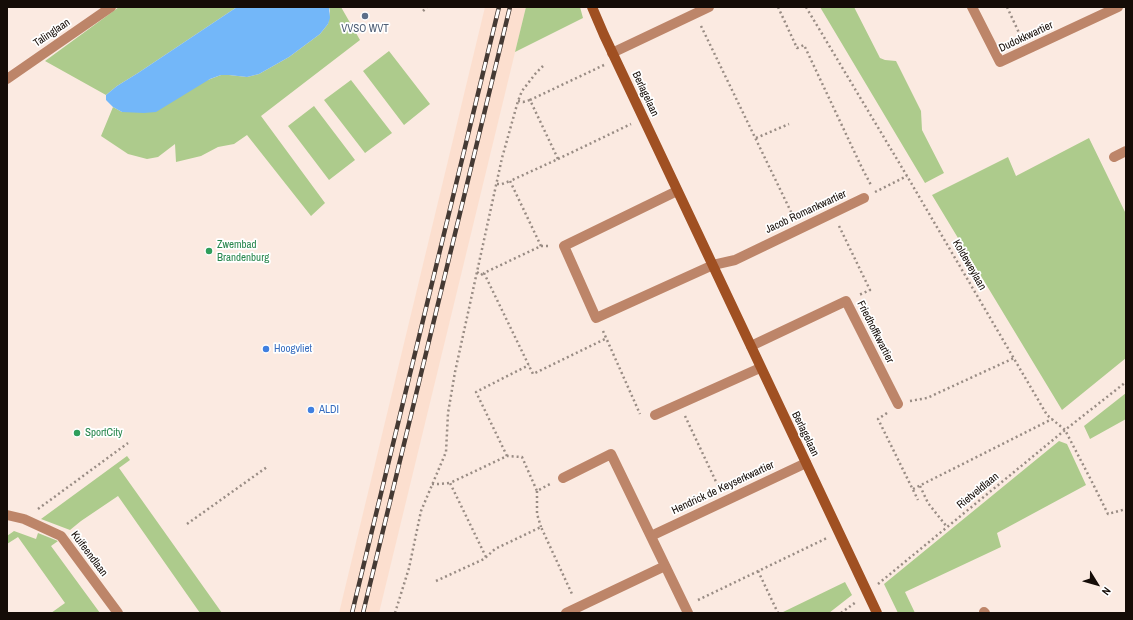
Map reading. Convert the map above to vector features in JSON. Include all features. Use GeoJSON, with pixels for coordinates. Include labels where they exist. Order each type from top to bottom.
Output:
{"type":"FeatureCollection","features":[{"type":"Feature","properties":{"kind":"street","name":"Talinglaan"},"geometry":{"type":"LineString","coordinates":[[7,79],[111,7]]}},
{"type":"Feature","properties":{"kind":"street","name":"Berlagelaan"},"geometry":{"type":"LineString","coordinates":[[592,7],[760,368],[877,613]]}},
{"type":"Feature","properties":{"kind":"street"},"geometry":{"type":"LineString","coordinates":[[614,56],[709,7]]}},
{"type":"Feature","properties":{"kind":"street","name":"Dudokkwartier"},"geometry":{"type":"LineString","coordinates":[[972,7],[1000,62],[1118,7]]}},
{"type":"Feature","properties":{"kind":"street"},"geometry":{"type":"LineString","coordinates":[[1114,157],[1126,151]]}},
{"type":"Feature","properties":{"kind":"street"},"geometry":{"type":"LineString","coordinates":[[677,191],[564,246],[596,318],[713,265]]}},
{"type":"Feature","properties":{"kind":"street","name":"Jacob Romankwartier"},"geometry":{"type":"LineString","coordinates":[[713,265],[735,260],[864,198]]}},
{"type":"Feature","properties":{"kind":"street","name":"Friedhoffkwartier"},"geometry":{"type":"LineString","coordinates":[[751,346],[846,301],[898,404]]}},
{"type":"Feature","properties":{"kind":"street"},"geometry":{"type":"LineString","coordinates":[[655,415],[760,368]]}},
{"type":"Feature","properties":{"kind":"street"},"geometry":{"type":"LineString","coordinates":[[563,478],[611,454],[686,610]]}},
{"type":"Feature","properties":{"kind":"street","name":"Hendrick de Keyserkwartier"},"geometry":{"type":"LineString","coordinates":[[651,536],[806,463]]}},
{"type":"Feature","properties":{"kind":"street","name":"Kuifeendlaan"},"geometry":{"type":"LineString","coordinates":[[7,515],[24,519],[61,536],[118,613]]}},
{"type":"Feature","properties":{"kind":"street"},"geometry":{"type":"LineString","coordinates":[[566,613],[665,566]]}},
{"type":"Feature","properties":{"kind":"path"},"geometry":{"type":"LineString","coordinates":[[423,11],[427,7]]}},
{"type":"Feature","properties":{"kind":"path"},"geometry":{"type":"LineString","coordinates":[[778,7],[797,48],[804,45],[862,168],[875,192]]}},
{"type":"Feature","properties":{"kind":"path","name":"Koldeweylaan"},"geometry":{"type":"LineString","coordinates":[[806,7],[908,176],[1047,415],[1064,430],[1108,514],[1126,509]]}},
{"type":"Feature","properties":{"kind":"path"},"geometry":{"type":"LineString","coordinates":[[1007,7],[1027,49]]}},
{"type":"Feature","properties":{"kind":"path"},"geometry":{"type":"LineString","coordinates":[[695,13],[800,229]]}},
{"type":"Feature","properties":{"kind":"path"},"geometry":{"type":"LineString","coordinates":[[518,102],[530,100],[614,56]]}},
{"type":"Feature","properties":{"kind":"path"},"geometry":{"type":"LineString","coordinates":[[395,613],[410,568],[420,511],[446,452],[448,413],[455,372],[502,158],[522,91],[543,66]]}},
{"type":"Feature","properties":{"kind":"path"},"geometry":{"type":"LineString","coordinates":[[530,100],[558,159]]}},
{"type":"Feature","properties":{"kind":"path"},"geometry":{"type":"LineString","coordinates":[[497,184],[510,181],[643,118]]}},
{"type":"Feature","properties":{"kind":"path"},"geometry":{"type":"LineString","coordinates":[[756,138],[789,124]]}},
{"type":"Feature","properties":{"kind":"path","name":"Jacob Romankwartier"},"geometry":{"type":"LineString","coordinates":[[864,198],[908,176]]}},
{"type":"Feature","properties":{"kind":"path"},"geometry":{"type":"LineString","coordinates":[[477,272],[480,274],[484,273],[540,246],[510,181]]}},
{"type":"Feature","properties":{"kind":"path"},"geometry":{"type":"LineString","coordinates":[[833,213],[870,290],[846,301]]}},
{"type":"Feature","properties":{"kind":"path"},"geometry":{"type":"LineString","coordinates":[[484,273],[533,374],[607,338]]}},
{"type":"Feature","properties":{"kind":"path"},"geometry":{"type":"LineString","coordinates":[[596,318],[607,338],[643,421],[655,415]]}},
{"type":"Feature","properties":{"kind":"path"},"geometry":{"type":"LineString","coordinates":[[918,500],[878,419],[898,404],[927,398],[1014,358]]}},
{"type":"Feature","properties":{"kind":"path"},"geometry":{"type":"LineString","coordinates":[[507,456],[476,392],[529,365]]}},
{"type":"Feature","properties":{"kind":"path","name":"Rietveldlaan"},"geometry":{"type":"LineString","coordinates":[[841,613],[1064,430],[1126,382]]}},
{"type":"Feature","properties":{"kind":"path"},"geometry":{"type":"LineString","coordinates":[[679,404],[725,501]]}},
{"type":"Feature","properties":{"kind":"path"},"geometry":{"type":"LineString","coordinates":[[913,489],[1052,419]]}},
{"type":"Feature","properties":{"kind":"path"},"geometry":{"type":"LineString","coordinates":[[24,519],[128,443]]}},
{"type":"Feature","properties":{"kind":"path"},"geometry":{"type":"LineString","coordinates":[[432,484],[450,483],[507,456],[522,457],[537,491],[537,514],[541,527],[578,607]]}},
{"type":"Feature","properties":{"kind":"path"},"geometry":{"type":"LineString","coordinates":[[187,524],[268,467]]}},
{"type":"Feature","properties":{"kind":"path"},"geometry":{"type":"LineString","coordinates":[[537,491],[563,478]]}},
{"type":"Feature","properties":{"kind":"path"},"geometry":{"type":"LineString","coordinates":[[450,483],[486,557]]}},
{"type":"Feature","properties":{"kind":"path"},"geometry":{"type":"LineString","coordinates":[[920,486],[928,503],[947,526]]}},
{"type":"Feature","properties":{"kind":"path"},"geometry":{"type":"LineString","coordinates":[[436,581],[486,557],[495,549],[541,527]]}},
{"type":"Feature","properties":{"kind":"path"},"geometry":{"type":"LineString","coordinates":[[686,610],[758,571],[839,532]]}},
{"type":"Feature","properties":{"kind":"path"},"geometry":{"type":"LineString","coordinates":[[758,571],[778,613]]}},
{"type":"Feature","properties":{"kind":"shaded area"},"geometry":{"type":"Polygon","coordinates":[[[485,7],[526,7],[379,613],[339,613],[485,7]]]}},
{"type":"Feature","properties":{"kind":"green space"},"geometry":{"type":"Polygon","coordinates":[[[119,7],[237,7],[117,86],[106,95],[45,61],[119,7]]]}},
{"type":"Feature","properties":{"kind":"green space"},"geometry":{"type":"Polygon","coordinates":[[[329,7],[341,7],[360,40],[261,116],[325,203],[311,216],[247,135],[234,144],[218,147],[201,156],[176,162],[175,144],[158,157],[147,159],[128,154],[101,136],[113,107],[122,112],[221,75],[247,77],[259,74],[289,57],[320,34],[328,24],[330,11],[329,7]]]}},
{"type":"Feature","properties":{"kind":"green space"},"geometry":{"type":"Polygon","coordinates":[[[526,7],[580,7],[583,18],[515,52],[526,7]]]}},
{"type":"Feature","properties":{"kind":"green space"},"geometry":{"type":"Polygon","coordinates":[[[820,7],[854,7],[880,58],[896,61],[921,111],[922,130],[944,173],[925,183],[820,7]]]}},
{"type":"Feature","properties":{"kind":"green space"},"geometry":{"type":"Polygon","coordinates":[[[389,51],[430,104],[404,125],[363,71],[389,51]]]}},
{"type":"Feature","properties":{"kind":"green space"},"geometry":{"type":"Polygon","coordinates":[[[351,80],[392,133],[365,153],[324,100],[351,80]]]}},
{"type":"Feature","properties":{"kind":"green space"},"geometry":{"type":"Polygon","coordinates":[[[314,106],[355,160],[329,180],[288,126],[314,106]]]}},
{"type":"Feature","properties":{"kind":"green space"},"geometry":{"type":"Polygon","coordinates":[[[1089,138],[1126,214],[1126,358],[1062,410],[932,195],[1008,157],[1016,176],[1089,138]]]}},
{"type":"Feature","properties":{"kind":"green space"},"geometry":{"type":"Polygon","coordinates":[[[1126,393],[1126,419],[1090,439],[1084,426],[1126,393]]]}},
{"type":"Feature","properties":{"kind":"green space"},"geometry":{"type":"Polygon","coordinates":[[[1059,441],[1067,444],[1086,485],[997,533],[1001,547],[905,592],[915,613],[898,613],[884,584],[1059,441]]]}},
{"type":"Feature","properties":{"kind":"green space"},"geometry":{"type":"Polygon","coordinates":[[[127,456],[130,460],[119,468],[222,613],[200,613],[118,496],[70,530],[41,519],[127,456]]]}},
{"type":"Feature","properties":{"kind":"green space"},"geometry":{"type":"Polygon","coordinates":[[[14,531],[36,539],[38,533],[58,541],[51,546],[100,613],[51,613],[65,603],[18,537],[7,544],[7,536],[14,531]]]}},
{"type":"Feature","properties":{"kind":"green space"},"geometry":{"type":"Polygon","coordinates":[[[845,582],[852,595],[829,613],[781,613],[845,582]]]}},
{"type":"Feature","properties":{"kind":"water"},"geometry":{"type":"Polygon","coordinates":[[[237,7],[329,7],[330,18],[328,24],[320,34],[289,57],[259,74],[247,77],[221,75],[210,79],[156,112],[122,112],[113,107],[106,100],[106,95],[117,86],[237,7]]]}},
{"type":"Feature","properties":{"kind":"railway"},"geometry":{"type":"LineString","coordinates":[[352,613],[499,7]]}},
{"type":"Feature","properties":{"kind":"railway"},"geometry":{"type":"LineString","coordinates":[[363,613],[510,7]]}},
{"type":"Feature","properties":{"kind":"place","name":"VVSO WVT"},"geometry":{"type":"Point","coordinates":[365,16]}},
{"type":"Feature","properties":{"kind":"place","name":"Zwembad Brandenburg"},"geometry":{"type":"Point","coordinates":[209,251]}},
{"type":"Feature","properties":{"kind":"place","name":"Hoogvliet"},"geometry":{"type":"Point","coordinates":[266,349]}},
{"type":"Feature","properties":{"kind":"place","name":"ALDI"},"geometry":{"type":"Point","coordinates":[311,410]}},
{"type":"Feature","properties":{"kind":"place","name":"SportCity"},"geometry":{"type":"Point","coordinates":[77,433]}}]}
